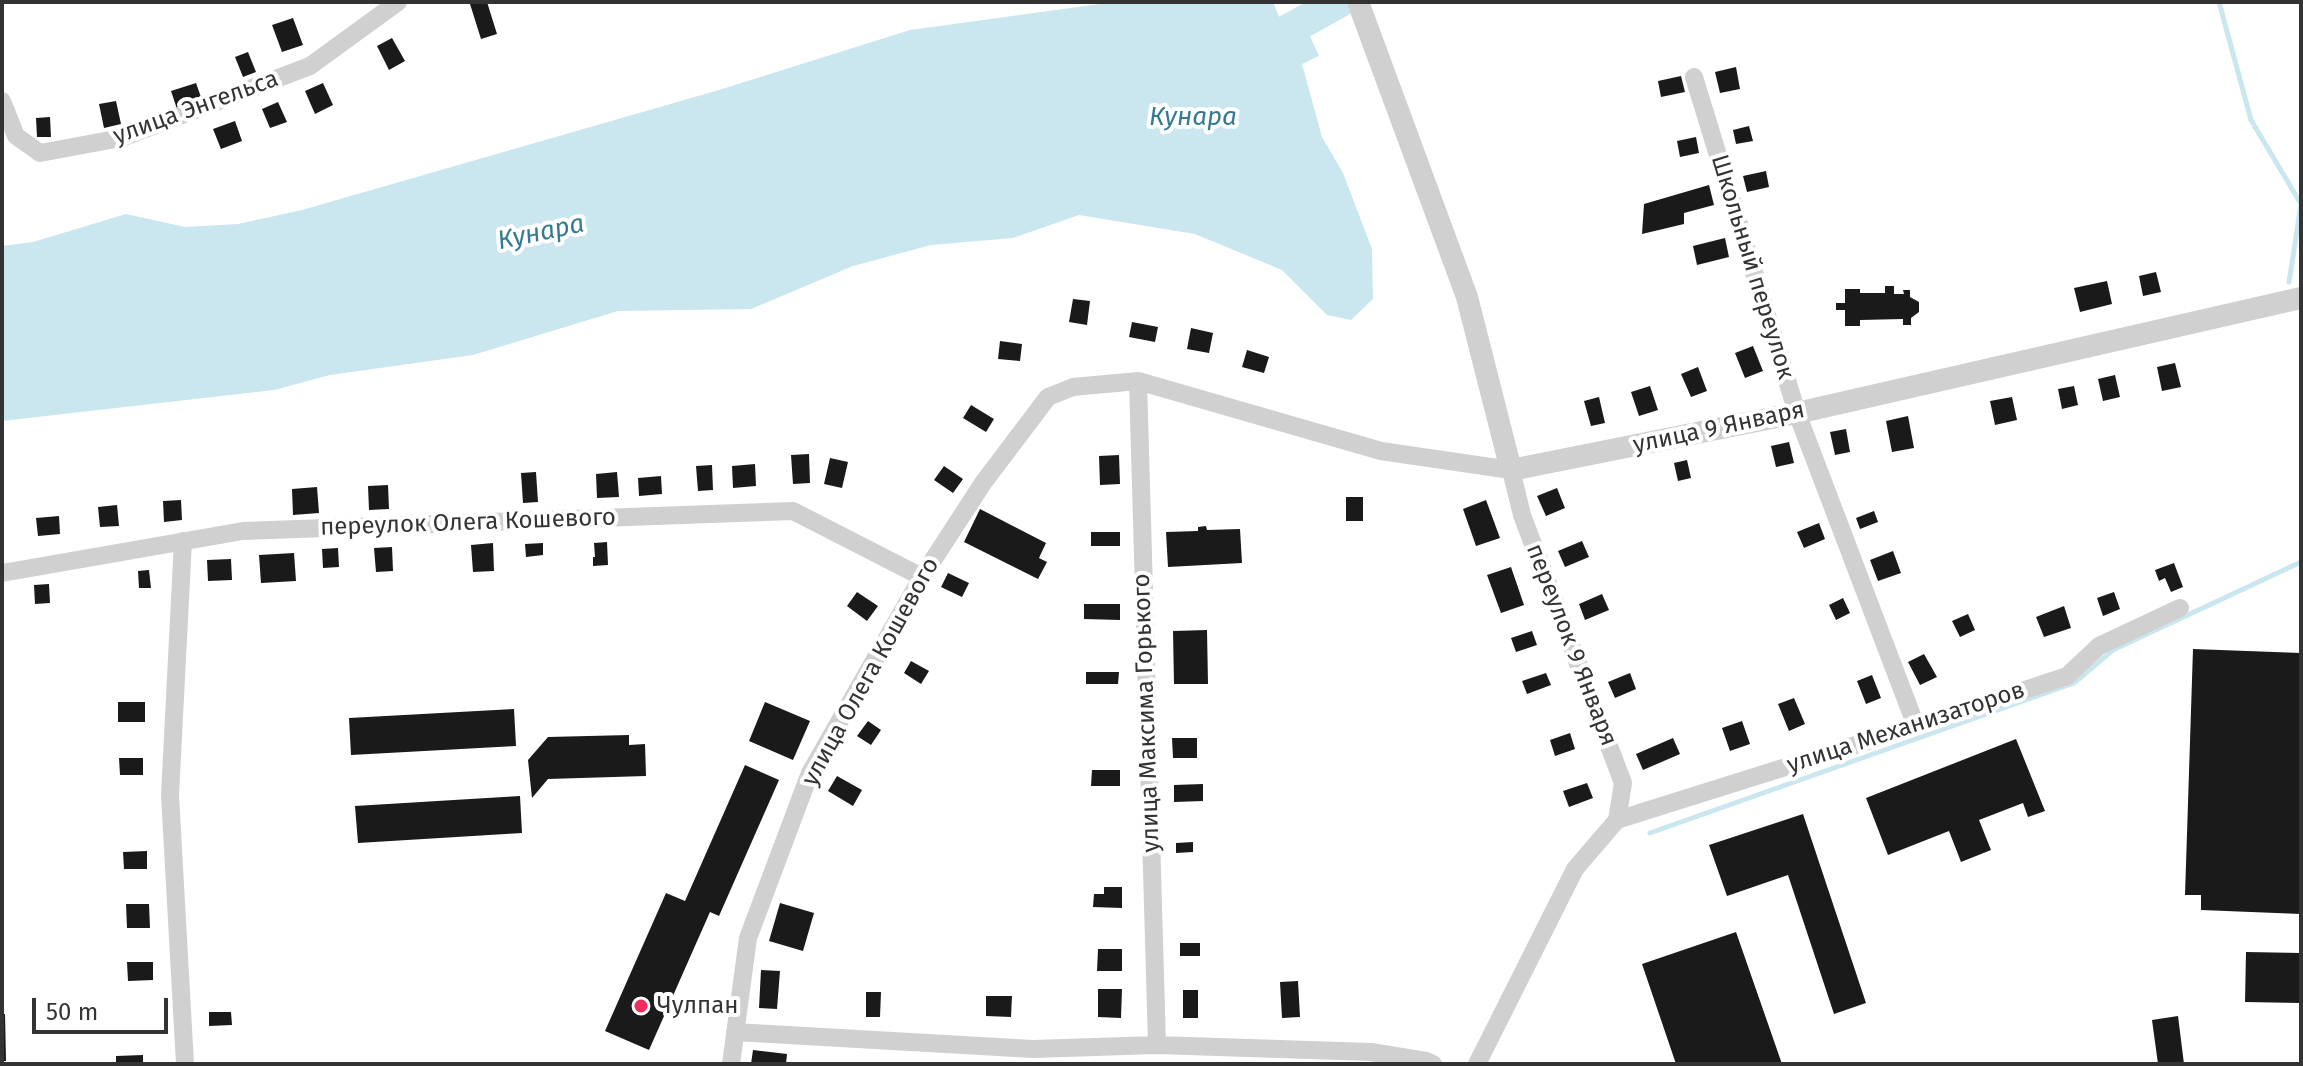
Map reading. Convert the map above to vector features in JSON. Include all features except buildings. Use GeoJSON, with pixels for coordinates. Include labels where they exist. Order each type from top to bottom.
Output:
{"type":"FeatureCollection","features":[{"type":"Feature","properties":{"kind":"street","name":"улица Энгельса"},"geometry":{"type":"LineString","coordinates":[[2,101],[16,136],[40,153],[121,138],[310,66],[398,2]]}},
{"type":"Feature","properties":{"kind":"street"},"geometry":{"type":"LineString","coordinates":[[1358,2],[1467,297],[1511,470]]}},
{"type":"Feature","properties":{"kind":"street","name":"Школьный переулок"},"geometry":{"type":"LineString","coordinates":[[1694,77],[1797,413],[1916,726]]}},
{"type":"Feature","properties":{"kind":"street","name":"улица 9 Января"},"geometry":{"type":"LineString","coordinates":[[1138,381],[1381,451],[1511,470],[1797,413],[2301,298]]}},
{"type":"Feature","properties":{"kind":"street","name":"улица Олега Кошевого"},"geometry":{"type":"LineString","coordinates":[[731,1064],[748,938],[810,773],[922,577],[983,483],[1048,397],[1073,387],[1138,381]]}},
{"type":"Feature","properties":{"kind":"street","name":"улица Максима Горького"},"geometry":{"type":"LineString","coordinates":[[1138,381],[1157,1045]]}},
{"type":"Feature","properties":{"kind":"street","name":"переулок 9 Января"},"geometry":{"type":"LineString","coordinates":[[1511,470],[1522,515],[1623,783],[1617,820]]}},
{"type":"Feature","properties":{"kind":"street","name":"переулок Олега Кошевого"},"geometry":{"type":"LineString","coordinates":[[2,573],[243,531],[793,511],[922,577]]}},
{"type":"Feature","properties":{"kind":"street"},"geometry":{"type":"LineString","coordinates":[[183,541],[170,795],[185,1064]]}},
{"type":"Feature","properties":{"kind":"street","name":"улица Механизаторов"},"geometry":{"type":"LineString","coordinates":[[1617,820],[2067,676],[2099,646],[2180,608]]}},
{"type":"Feature","properties":{"kind":"street"},"geometry":{"type":"LineString","coordinates":[[1477,1064],[1575,869],[1617,820]]}},
{"type":"Feature","properties":{"kind":"street"},"geometry":{"type":"LineString","coordinates":[[735,1032],[1035,1056],[1157,1045],[1371,1052],[1433,1064]]}},
{"type":"Feature","properties":{"kind":"water","name":"Кунара"},"geometry":{"type":"Polygon","coordinates":[[[1114,2],[1273,2],[1283,26],[1304,23],[1319,56],[1302,64],[1322,137],[1343,173],[1372,249],[1373,299],[1351,320],[1327,315],[1282,270],[1195,234],[1079,215],[1013,238],[931,245],[853,266],[751,309],[618,311],[473,355],[330,375],[274,390],[2,421],[2,246],[33,242],[126,214],[185,227],[238,224],[302,210],[719,90],[910,30],[1114,2]]]}},
{"type":"Feature","properties":{"kind":"waterway","name":"Кунара"},"geometry":{"type":"LineString","coordinates":[[1263,44],[1339,2]]}},
{"type":"Feature","properties":{"kind":"waterway"},"geometry":{"type":"LineString","coordinates":[[2219,2],[2251,120],[2301,204]]}},
{"type":"Feature","properties":{"kind":"waterway"},"geometry":{"type":"LineString","coordinates":[[2289,282],[2301,205]]}},
{"type":"Feature","properties":{"kind":"waterway"},"geometry":{"type":"LineString","coordinates":[[1650,833],[2074,683],[2113,650],[2301,562]]}},
{"type":"Feature","properties":{"kind":"place","name":"Чулпан"},"geometry":{"type":"Point","coordinates":[641,1006]}}]}
